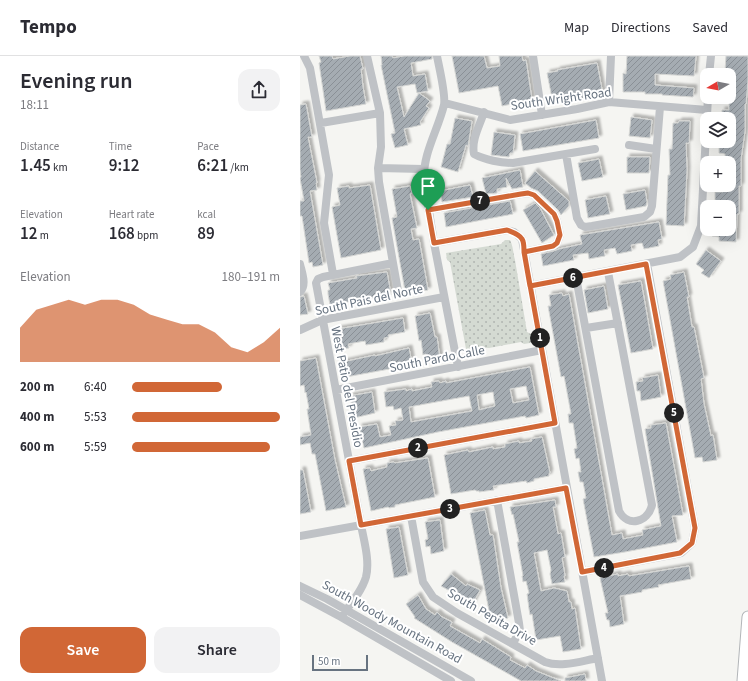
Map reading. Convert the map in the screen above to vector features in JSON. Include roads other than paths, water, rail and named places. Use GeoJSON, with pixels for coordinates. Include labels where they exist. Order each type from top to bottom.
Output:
{"type":"FeatureCollection","features":[{"type":"Feature","properties":{"kind":"highway"},"geometry":{"type":"LineString","coordinates":[[743,681],[748,617]]}},
{"type":"Feature","properties":{"kind":"street"},"geometry":{"type":"LineString","coordinates":[[304,56],[310,68],[330,175],[324,223],[333,274],[393,263]]}},
{"type":"Feature","properties":{"kind":"street"},"geometry":{"type":"LineString","coordinates":[[367,56],[380,113],[382,147],[378,168],[379,182],[398,291]]}},
{"type":"Feature","properties":{"kind":"street"},"geometry":{"type":"LineString","coordinates":[[437,56],[445,103],[423,170],[428,210],[458,367]]}},
{"type":"Feature","properties":{"kind":"street"},"geometry":{"type":"LineString","coordinates":[[533,56],[542,115]]}},
{"type":"Feature","properties":{"kind":"street"},"geometry":{"type":"LineString","coordinates":[[609,102],[612,56]]}},
{"type":"Feature","properties":{"kind":"street"},"geometry":{"type":"LineString","coordinates":[[710,68],[711,56]]}},
{"type":"Feature","properties":{"kind":"street","name":"South Wright Road"},"geometry":{"type":"LineString","coordinates":[[445,103],[510,120],[609,102],[707,110]]}},
{"type":"Feature","properties":{"kind":"street"},"geometry":{"type":"LineString","coordinates":[[530,286],[680,257],[694,247],[701,226],[707,104]]}},
{"type":"Feature","properties":{"kind":"street"},"geometry":{"type":"LineString","coordinates":[[566,154],[577,218],[581,225],[585,226],[644,216],[650,212],[652,206],[660,106]]}},
{"type":"Feature","properties":{"kind":"street"},"geometry":{"type":"LineString","coordinates":[[484,112],[474,142],[474,154],[480,157],[513,163],[595,149]]}},
{"type":"Feature","properties":{"kind":"street"},"geometry":{"type":"LineString","coordinates":[[321,124],[380,113]]}},
{"type":"Feature","properties":{"kind":"street"},"geometry":{"type":"LineString","coordinates":[[629,145],[656,149]]}},
{"type":"Feature","properties":{"kind":"street"},"geometry":{"type":"LineString","coordinates":[[378,168],[423,170]]}},
{"type":"Feature","properties":{"kind":"street"},"geometry":{"type":"LineString","coordinates":[[428,210],[521,194],[531,194],[554,214],[560,235],[557,243],[553,246],[524,252]]}},
{"type":"Feature","properties":{"kind":"street"},"geometry":{"type":"LineString","coordinates":[[434,243],[507,230],[514,232],[522,239],[602,681]]}},
{"type":"Feature","properties":{"kind":"street"},"geometry":{"type":"LineString","coordinates":[[300,264],[304,284],[300,292]]}},
{"type":"Feature","properties":{"kind":"street"},"geometry":{"type":"LineString","coordinates":[[582,572],[680,553],[692,543],[695,528],[646,264]]}},
{"type":"Feature","properties":{"kind":"street"},"geometry":{"type":"LineString","coordinates":[[576,277],[619,511],[622,517],[636,522],[644,518],[650,512],[652,505],[608,272]]}},
{"type":"Feature","properties":{"kind":"street","name":"West Patio del Presidio"},"geometry":{"type":"LineString","coordinates":[[333,274],[318,279],[316,283],[361,525],[367,565],[366,576],[363,584],[344,613]]}},
{"type":"Feature","properties":{"kind":"street","name":"South Pais del Norte"},"geometry":{"type":"LineString","coordinates":[[300,330],[322,320],[444,297]]}},
{"type":"Feature","properties":{"kind":"street"},"geometry":{"type":"LineString","coordinates":[[586,328],[618,323]]}},
{"type":"Feature","properties":{"kind":"street","name":"South Pardo Calle"},"geometry":{"type":"LineString","coordinates":[[336,390],[542,350]]}},
{"type":"Feature","properties":{"kind":"street"},"geometry":{"type":"LineString","coordinates":[[349,461],[555,423]]}},
{"type":"Feature","properties":{"kind":"street"},"geometry":{"type":"LineString","coordinates":[[300,536],[566,488]]}},
{"type":"Feature","properties":{"kind":"street"},"geometry":{"type":"LineString","coordinates":[[497,500],[520,631],[513,643]]}},
{"type":"Feature","properties":{"kind":"street","name":"South Pepita Drive"},"geometry":{"type":"LineString","coordinates":[[411,516],[423,582],[432,597],[457,613],[552,665],[598,658]]}},
{"type":"Feature","properties":{"kind":"street","name":"South Woody Mountain Road"},"geometry":{"type":"LineString","coordinates":[[300,586],[451,681]]}},
{"type":"Feature","properties":{"kind":"street","name":"South Woody Mountain Road"},"geometry":{"type":"LineString","coordinates":[[300,595],[344,613],[471,681]]}}]}
